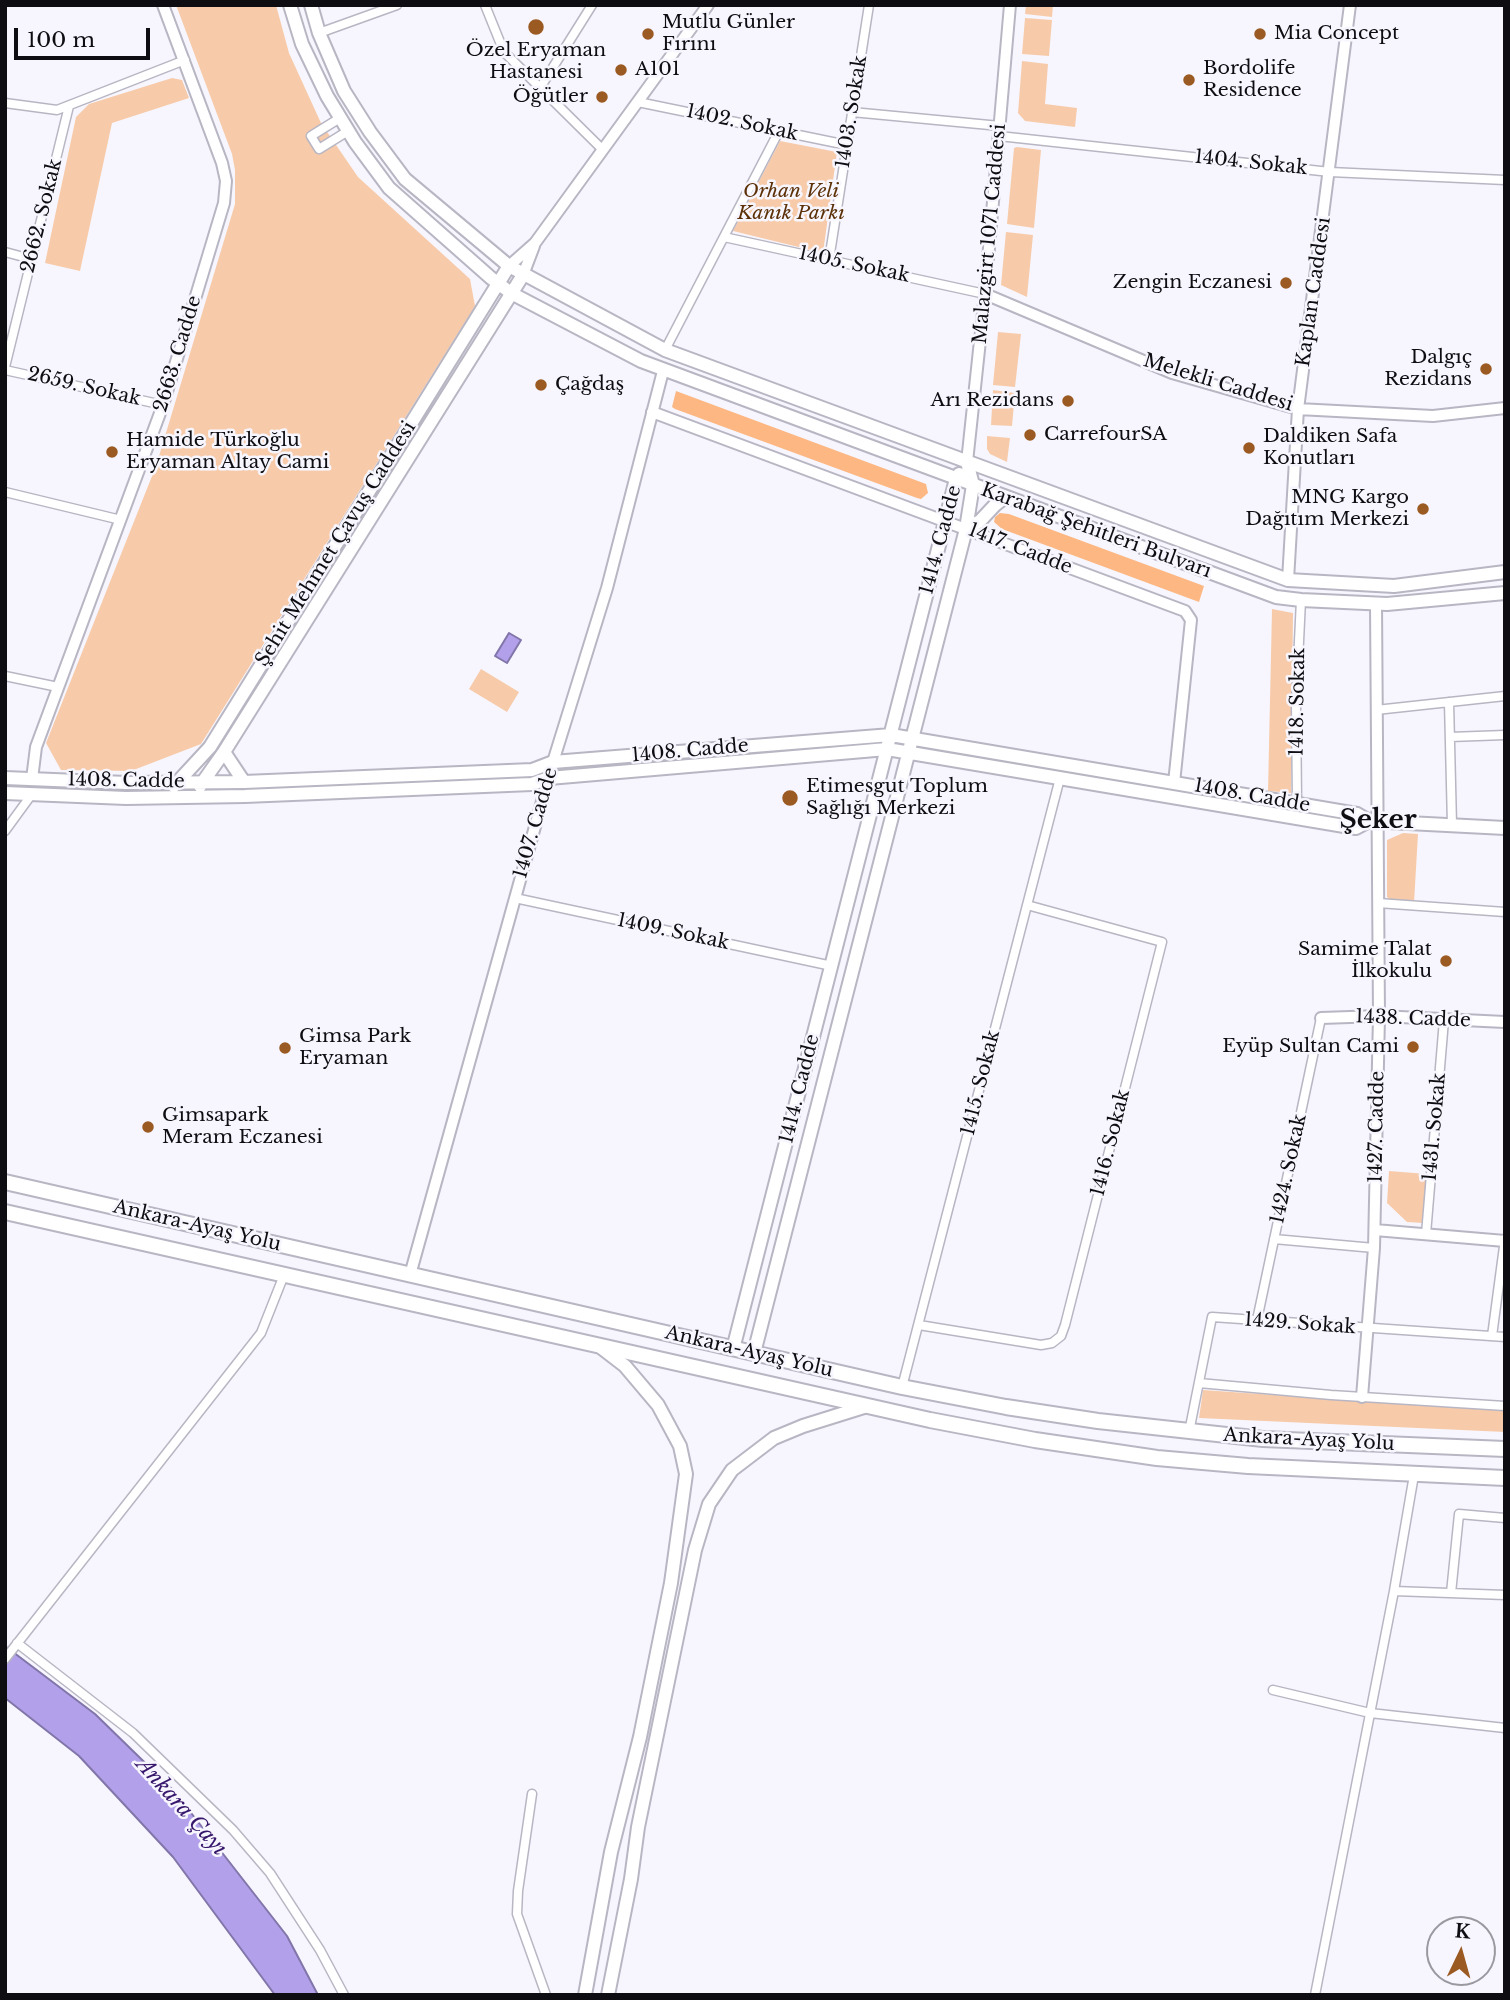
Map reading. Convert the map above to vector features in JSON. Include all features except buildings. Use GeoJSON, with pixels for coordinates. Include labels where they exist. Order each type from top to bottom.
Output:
{"type":"FeatureCollection","features":[{"type":"Feature","properties":{"kind":"highway","name":"Ankara-Ayaş Yolu"},"geometry":{"type":"LineString","coordinates":[[5,1182],[902,1387],[1046,1413],[1263,1439],[1505,1449]]}},
{"type":"Feature","properties":{"kind":"highway","name":"Ankara-Ayaş Yolu"},"geometry":{"type":"LineString","coordinates":[[5,1212],[867,1406],[1035,1440],[1157,1458],[1414,1475],[1505,1478]]}},
{"type":"Feature","properties":{"kind":"main road","name":"Karabağ Şehitleri Bulvarı"},"geometry":{"type":"LineString","coordinates":[[314,6],[319,33],[344,91],[405,179],[509,266],[665,350],[1288,580],[1394,586],[1505,572]]}},
{"type":"Feature","properties":{"kind":"main road"},"geometry":{"type":"LineString","coordinates":[[291,9],[314,6]]}},
{"type":"Feature","properties":{"kind":"main road","name":"Karabağ Şehitleri Bulvarı"},"geometry":{"type":"LineString","coordinates":[[291,9],[302,44],[327,96],[348,131],[389,188],[511,293],[663,371],[1266,594],[1301,600],[1376,604],[1505,593]]}},
{"type":"Feature","properties":{"kind":"main road","name":"Şehit Mehmet Çavuş Caddesi"},"geometry":{"type":"LineString","coordinates":[[164,797],[210,747],[509,266]]}},
{"type":"Feature","properties":{"kind":"main road","name":"Şehit Mehmet Çavuş Caddesi"},"geometry":{"type":"LineString","coordinates":[[193,797],[224,752],[523,275]]}},
{"type":"Feature","properties":{"kind":"main road","name":"1414. Cadde"},"geometry":{"type":"LineString","coordinates":[[733,1349],[956,479],[967,462]]}},
{"type":"Feature","properties":{"kind":"main road","name":"1414. Cadde"},"geometry":{"type":"LineString","coordinates":[[754,1353],[966,528],[973,485],[967,462]]}},
{"type":"Feature","properties":{"kind":"main road"},"geometry":{"type":"LineString","coordinates":[[966,528],[980,521],[1005,497]]}},
{"type":"Feature","properties":{"kind":"main road","name":"1408. Cadde"},"geometry":{"type":"LineString","coordinates":[[5,778],[177,783],[244,782],[532,770],[553,762],[891,735],[1297,803],[1357,814],[1373,821],[1505,828]]}},
{"type":"Feature","properties":{"kind":"main road","name":"1408. Cadde"},"geometry":{"type":"LineString","coordinates":[[5,793],[193,797],[532,785],[549,778],[887,749],[1356,828],[1373,821]]}},
{"type":"Feature","properties":{"kind":"main road"},"geometry":{"type":"LineString","coordinates":[[224,752],[244,782]]}},
{"type":"Feature","properties":{"kind":"main road"},"geometry":{"type":"LineString","coordinates":[[32,779],[32,794]]}},
{"type":"Feature","properties":{"kind":"main road"},"geometry":{"type":"LineString","coordinates":[[585,1995],[611,1852],[640,1737],[671,1583],[686,1474],[680,1446],[659,1405],[637,1378],[598,1346]]}},
{"type":"Feature","properties":{"kind":"main road"},"geometry":{"type":"LineString","coordinates":[[608,1995],[631,1879],[638,1827],[693,1563],[709,1504],[732,1470],[774,1438],[867,1406]]}},
{"type":"Feature","properties":{"kind":"street","name":"2663. Cadde"},"geometry":{"type":"LineString","coordinates":[[32,779],[36,747],[163,405],[224,203],[226,181],[222,163],[163,5]]}},
{"type":"Feature","properties":{"kind":"street"},"geometry":{"type":"LineString","coordinates":[[319,33],[397,5]]}},
{"type":"Feature","properties":{"kind":"street"},"geometry":{"type":"LineString","coordinates":[[485,5],[504,52],[603,150]]}},
{"type":"Feature","properties":{"kind":"street"},"geometry":{"type":"LineString","coordinates":[[540,88],[592,5]]}},
{"type":"Feature","properties":{"kind":"street"},"geometry":{"type":"LineString","coordinates":[[509,266],[535,243],[708,5]]}},
{"type":"Feature","properties":{"kind":"street","name":"1403. Sokak"},"geometry":{"type":"LineString","coordinates":[[829,260],[869,5]]}},
{"type":"Feature","properties":{"kind":"street","name":"Malazgirt 1071 Caddesi"},"geometry":{"type":"LineString","coordinates":[[967,462],[985,294],[1010,5]]}},
{"type":"Feature","properties":{"kind":"street","name":"Kaplan Caddesi"},"geometry":{"type":"LineString","coordinates":[[1288,580],[1298,409],[1350,5]]}},
{"type":"Feature","properties":{"kind":"street"},"geometry":{"type":"LineString","coordinates":[[5,103],[57,110],[185,60]]}},
{"type":"Feature","properties":{"kind":"street","name":"1402. Sokak"},"geometry":{"type":"LineString","coordinates":[[638,102],[847,145]]}},
{"type":"Feature","properties":{"kind":"street","name":"2662. Sokak"},"geometry":{"type":"LineString","coordinates":[[5,368],[69,106]]}},
{"type":"Feature","properties":{"kind":"street","name":"1404. Sokak"},"geometry":{"type":"LineString","coordinates":[[852,112],[1330,172],[1505,180]]}},
{"type":"Feature","properties":{"kind":"street"},"geometry":{"type":"LineString","coordinates":[[340,118],[311,136],[320,149],[348,131]]}},
{"type":"Feature","properties":{"kind":"street"},"geometry":{"type":"LineString","coordinates":[[665,350],[779,131]]}},
{"type":"Feature","properties":{"kind":"street","name":"1405. Sokak"},"geometry":{"type":"LineString","coordinates":[[724,237],[985,294]]}},
{"type":"Feature","properties":{"kind":"street"},"geometry":{"type":"LineString","coordinates":[[523,275],[535,243]]}},
{"type":"Feature","properties":{"kind":"street"},"geometry":{"type":"LineString","coordinates":[[5,252],[31,259]]}},
{"type":"Feature","properties":{"kind":"street","name":"Melekli Caddesi"},"geometry":{"type":"LineString","coordinates":[[985,294],[1171,373],[1298,409],[1433,416],[1505,408]]}},
{"type":"Feature","properties":{"kind":"street","name":"2659. Sokak"},"geometry":{"type":"LineString","coordinates":[[5,368],[163,405]]}},
{"type":"Feature","properties":{"kind":"street","name":"1407. Cadde"},"geometry":{"type":"LineString","coordinates":[[410,1275],[553,762],[607,588],[663,371]]}},
{"type":"Feature","properties":{"kind":"street","name":"1417. Cadde"},"geometry":{"type":"LineString","coordinates":[[652,412],[1185,611],[1190,615],[1191,621],[1174,783]]}},
{"type":"Feature","properties":{"kind":"street"},"geometry":{"type":"LineString","coordinates":[[5,492],[121,520]]}},
{"type":"Feature","properties":{"kind":"street","name":"1418. Sokak"},"geometry":{"type":"LineString","coordinates":[[1297,803],[1301,600]]}},
{"type":"Feature","properties":{"kind":"street","name":"1427. Cadde"},"geometry":{"type":"LineString","coordinates":[[1362,1397],[1375,1230],[1379,1017],[1378,902],[1373,821],[1376,604]]}},
{"type":"Feature","properties":{"kind":"street"},"geometry":{"type":"LineString","coordinates":[[5,676],[58,687]]}},
{"type":"Feature","properties":{"kind":"street"},"geometry":{"type":"LineString","coordinates":[[1376,710],[1505,696]]}},
{"type":"Feature","properties":{"kind":"street"},"geometry":{"type":"LineString","coordinates":[[1449,702],[1452,825]]}},
{"type":"Feature","properties":{"kind":"street"},"geometry":{"type":"LineString","coordinates":[[1450,737],[1505,735]]}},
{"type":"Feature","properties":{"kind":"street","name":"1415. Sokak"},"geometry":{"type":"LineString","coordinates":[[902,1387],[1060,778]]}},
{"type":"Feature","properties":{"kind":"street"},"geometry":{"type":"LineString","coordinates":[[5,831],[32,794]]}},
{"type":"Feature","properties":{"kind":"street","name":"1409. Sokak"},"geometry":{"type":"LineString","coordinates":[[515,898],[832,966]]}},
{"type":"Feature","properties":{"kind":"street"},"geometry":{"type":"LineString","coordinates":[[1378,902],[1505,912]]}},
{"type":"Feature","properties":{"kind":"street","name":"1416. Sokak"},"geometry":{"type":"LineString","coordinates":[[919,1325],[1041,1345],[1052,1343],[1061,1336],[1065,1325],[1162,942],[1027,905]]}},
{"type":"Feature","properties":{"kind":"street","name":"1438. Cadde"},"geometry":{"type":"LineString","coordinates":[[1321,1017],[1505,1022]]}},
{"type":"Feature","properties":{"kind":"street","name":"1424. Sokak"},"geometry":{"type":"LineString","coordinates":[[1257,1320],[1321,1017]]}},
{"type":"Feature","properties":{"kind":"street","name":"1431. Sokak"},"geometry":{"type":"LineString","coordinates":[[1426,1234],[1444,1020]]}},
{"type":"Feature","properties":{"kind":"street"},"geometry":{"type":"LineString","coordinates":[[1375,1230],[1505,1240],[1492,1336]]}},
{"type":"Feature","properties":{"kind":"street"},"geometry":{"type":"LineString","coordinates":[[1274,1239],[1374,1248]]}},
{"type":"Feature","properties":{"kind":"street"},"geometry":{"type":"LineString","coordinates":[[5,1659],[261,1333],[284,1275]]}},
{"type":"Feature","properties":{"kind":"street","name":"1429. Sokak"},"geometry":{"type":"LineString","coordinates":[[1189,1432],[1212,1317],[1505,1337]]}},
{"type":"Feature","properties":{"kind":"street"},"geometry":{"type":"LineString","coordinates":[[1199,1383],[1505,1406]]}},
{"type":"Feature","properties":{"kind":"street"},"geometry":{"type":"LineString","coordinates":[[1315,1995],[1414,1475]]}},
{"type":"Feature","properties":{"kind":"street"},"geometry":{"type":"LineString","coordinates":[[1451,1593],[1459,1514],[1505,1518]]}},
{"type":"Feature","properties":{"kind":"street"},"geometry":{"type":"LineString","coordinates":[[1394,1591],[1505,1595]]}},
{"type":"Feature","properties":{"kind":"street"},"geometry":{"type":"LineString","coordinates":[[17,1643],[133,1733],[233,1830],[270,1872],[320,1950],[344,1995]]}},
{"type":"Feature","properties":{"kind":"street"},"geometry":{"type":"LineString","coordinates":[[1273,1690],[1370,1713],[1505,1728]]}},
{"type":"Feature","properties":{"kind":"street"},"geometry":{"type":"LineString","coordinates":[[533,1794],[517,1891],[517,1914],[546,1995]]}},
{"type":"Feature","properties":{"kind":"green space"},"geometry":{"type":"Polygon","coordinates":[[[176,5],[276,5],[289,53],[321,123],[358,177],[470,279],[475,306],[201,744],[131,771],[61,770],[46,743],[156,466],[235,204],[232,154],[176,5]]]}},
{"type":"Feature","properties":{"kind":"green space"},"geometry":{"type":"Polygon","coordinates":[[[1026,5],[1053,5],[1052,17],[1025,14],[1026,5]]]}},
{"type":"Feature","properties":{"kind":"green space"},"geometry":{"type":"Polygon","coordinates":[[[1025,18],[1052,20],[1049,56],[1022,54],[1025,18]]]}},
{"type":"Feature","properties":{"kind":"green space"},"geometry":{"type":"Polygon","coordinates":[[[1022,61],[1048,64],[1045,104],[1077,108],[1075,127],[1025,121],[1018,113],[1022,61]]]}},
{"type":"Feature","properties":{"kind":"green space"},"geometry":{"type":"Polygon","coordinates":[[[172,78],[182,80],[189,98],[112,123],[80,271],[45,263],[76,117],[89,104],[172,78]]]}},
{"type":"Feature","properties":{"kind":"green space","name":"Orhan Veli Kanık Parkı"},"geometry":{"type":"Polygon","coordinates":[[[780,141],[837,152],[823,253],[733,231],[780,141]]]}},
{"type":"Feature","properties":{"kind":"green space"},"geometry":{"type":"Polygon","coordinates":[[[1014,148],[1041,150],[1034,228],[1007,224],[1014,148]]]}},
{"type":"Feature","properties":{"kind":"green space"},"geometry":{"type":"Polygon","coordinates":[[[1006,232],[1033,235],[1027,297],[1001,285],[1006,232]]]}},
{"type":"Feature","properties":{"kind":"green space"},"geometry":{"type":"Polygon","coordinates":[[[998,332],[1021,334],[1015,387],[993,385],[998,332]]]}},
{"type":"Feature","properties":{"kind":"green space"},"geometry":{"type":"Polygon","coordinates":[[[993,390],[1015,393],[1012,426],[991,425],[993,390]]]}},
{"type":"Feature","properties":{"kind":"green space"},"geometry":{"type":"Polygon","coordinates":[[[987,436],[1010,438],[1007,462],[990,454],[987,449],[987,436]]]}},
{"type":"Feature","properties":{"kind":"green space"},"geometry":{"type":"Polygon","coordinates":[[[1272,609],[1293,613],[1291,793],[1268,791],[1272,609]]]}},
{"type":"Feature","properties":{"kind":"green space"},"geometry":{"type":"Polygon","coordinates":[[[481,669],[519,692],[507,712],[469,689],[481,669]]]}},
{"type":"Feature","properties":{"kind":"green space"},"geometry":{"type":"Polygon","coordinates":[[[1403,833],[1418,834],[1414,903],[1391,901],[1387,897],[1387,840],[1403,833]]]}},
{"type":"Feature","properties":{"kind":"green space"},"geometry":{"type":"Polygon","coordinates":[[[1389,1171],[1427,1174],[1423,1223],[1407,1222],[1387,1203],[1389,1171]]]}},
{"type":"Feature","properties":{"kind":"green space"},"geometry":{"type":"Polygon","coordinates":[[[1203,1390],[1505,1411],[1505,1432],[1199,1418],[1203,1390]]]}},
{"type":"Feature","properties":{"kind":"shaded area"},"geometry":{"type":"Polygon","coordinates":[[[676,391],[926,484],[928,493],[921,499],[917,498],[675,409],[672,407],[676,391]]]}},
{"type":"Feature","properties":{"kind":"shaded area"},"geometry":{"type":"Polygon","coordinates":[[[1000,513],[1204,586],[1199,602],[1002,529],[994,522],[1000,513]]]}},
{"type":"Feature","properties":{"kind":"water"},"geometry":{"type":"Polygon","coordinates":[[[509,633],[521,640],[507,663],[495,656],[509,633]]]}},
{"type":"Feature","properties":{"kind":"water","name":"Ankara Çayı"},"geometry":{"type":"Polygon","coordinates":[[[5,1646],[95,1714],[174,1791],[287,1936],[318,1995],[275,1995],[173,1857],[79,1756],[5,1698],[5,1646]]]}},
{"type":"Feature","properties":{"kind":"place","name":"Özel Eryaman Hastanesi"},"geometry":{"type":"Point","coordinates":[536,27]}},
{"type":"Feature","properties":{"kind":"place","name":"Mutlu Günler Fırını"},"geometry":{"type":"Point","coordinates":[648,34]}},
{"type":"Feature","properties":{"kind":"place","name":"Mia Concept"},"geometry":{"type":"Point","coordinates":[1260,34]}},
{"type":"Feature","properties":{"kind":"place","name":"A101"},"geometry":{"type":"Point","coordinates":[621,70]}},
{"type":"Feature","properties":{"kind":"place","name":"Bordolife Residence"},"geometry":{"type":"Point","coordinates":[1189,80]}},
{"type":"Feature","properties":{"kind":"place","name":"Öğütler"},"geometry":{"type":"Point","coordinates":[602,97]}},
{"type":"Feature","properties":{"kind":"place","name":"Zengin Eczanesi"},"geometry":{"type":"Point","coordinates":[1286,283]}},
{"type":"Feature","properties":{"kind":"place","name":"Dalgıç Rezidans"},"geometry":{"type":"Point","coordinates":[1486,369]}},
{"type":"Feature","properties":{"kind":"place","name":"Çağdaş"},"geometry":{"type":"Point","coordinates":[541,385]}},
{"type":"Feature","properties":{"kind":"place","name":"Arı Rezidans"},"geometry":{"type":"Point","coordinates":[1068,401]}},
{"type":"Feature","properties":{"kind":"place","name":"CarrefourSA"},"geometry":{"type":"Point","coordinates":[1030,435]}},
{"type":"Feature","properties":{"kind":"place","name":"Daldiken Safa Konutları"},"geometry":{"type":"Point","coordinates":[1249,448]}},
{"type":"Feature","properties":{"kind":"place","name":"Hamide Türkoğlu Eryaman Altay Cami"},"geometry":{"type":"Point","coordinates":[112,452]}},
{"type":"Feature","properties":{"kind":"place","name":"MNG Kargo Dağıtım Merkezi"},"geometry":{"type":"Point","coordinates":[1423,509]}},
{"type":"Feature","properties":{"kind":"place","name":"Etimesgut Toplum Sağlığı Merkezi"},"geometry":{"type":"Point","coordinates":[790,798]}},
{"type":"Feature","properties":{"kind":"place","name":"Samime Talat İlkokulu"},"geometry":{"type":"Point","coordinates":[1446,961]}},
{"type":"Feature","properties":{"kind":"place","name":"Eyüp Sultan Cami"},"geometry":{"type":"Point","coordinates":[1413,1047]}},
{"type":"Feature","properties":{"kind":"place","name":"Gimsa Park Eryaman"},"geometry":{"type":"Point","coordinates":[285,1048]}},
{"type":"Feature","properties":{"kind":"place","name":"Gimsapark Meram Eczanesi"},"geometry":{"type":"Point","coordinates":[148,1127]}},
{"type":"Feature","properties":{"kind":"district","name":"Şeker"},"geometry":{"type":"Point","coordinates":[1378,821]}}]}
